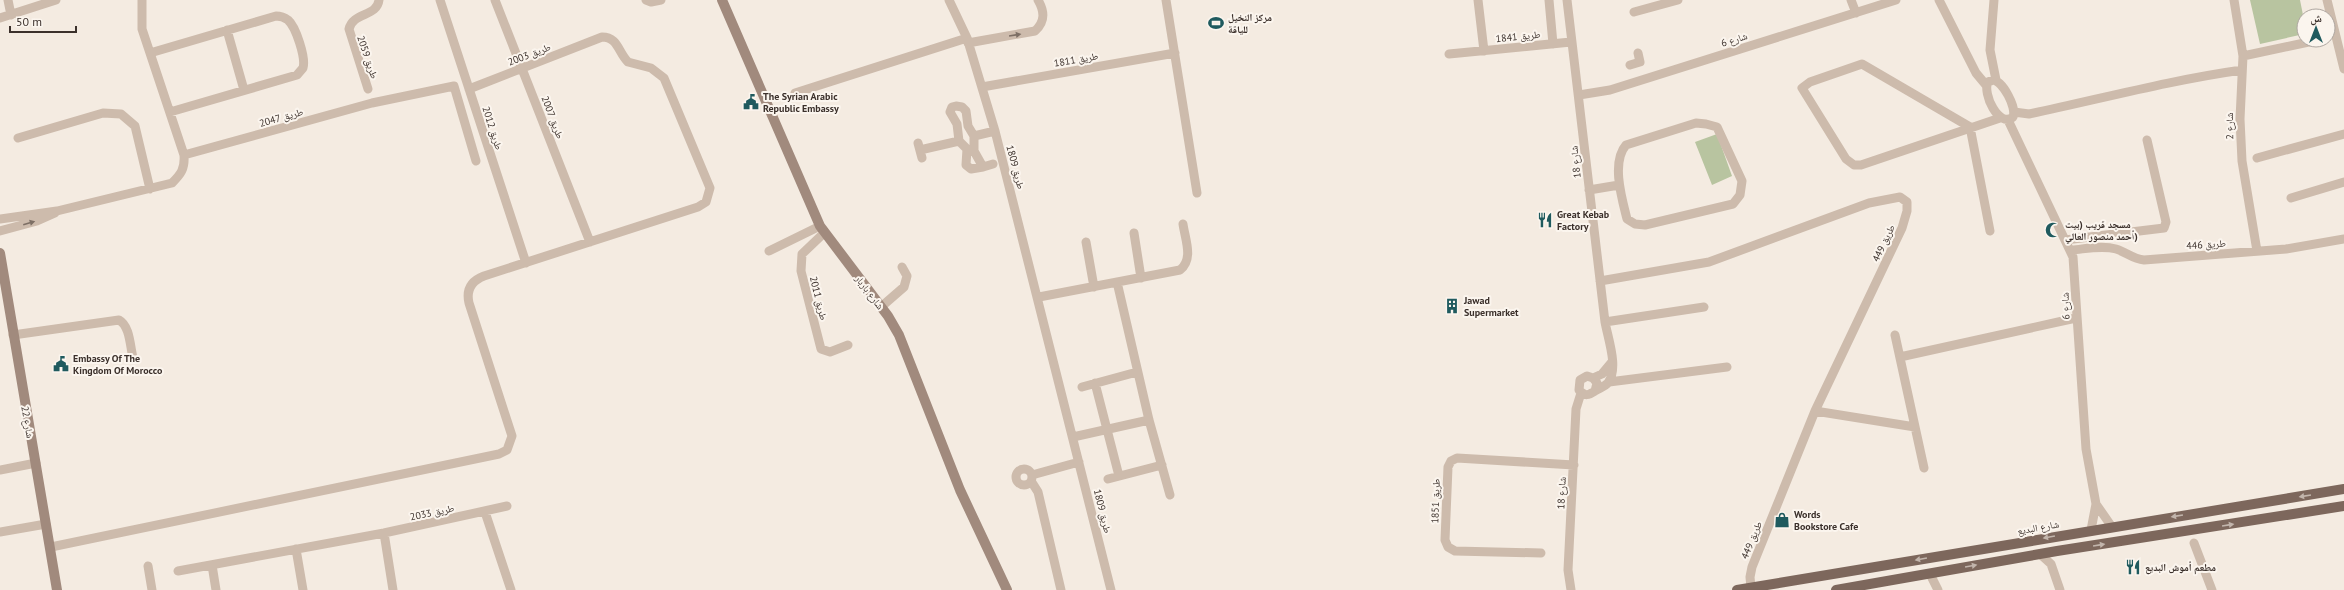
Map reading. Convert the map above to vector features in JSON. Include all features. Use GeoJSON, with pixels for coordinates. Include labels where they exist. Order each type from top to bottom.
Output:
{"type":"FeatureCollection","features":[{"type":"Feature","properties":{"kind":"main road","name":"شارع البديع"},"geometry":{"type":"LineString","coordinates":[[1737,590],[2344,489]]}},
{"type":"Feature","properties":{"kind":"main road"},"geometry":{"type":"LineString","coordinates":[[1836,590],[2057,551],[2344,506]]}},
{"type":"Feature","properties":{"kind":"street"},"geometry":{"type":"LineString","coordinates":[[8,0],[11,15]]}},
{"type":"Feature","properties":{"kind":"street"},"geometry":{"type":"LineString","coordinates":[[0,18],[56,0]]}},
{"type":"Feature","properties":{"kind":"street"},"geometry":{"type":"LineString","coordinates":[[0,219],[58,211],[150,189],[172,183],[181,174],[184,167],[184,155],[141,24],[142,0]]}},
{"type":"Feature","properties":{"kind":"street","name":"طريق 2059"},"geometry":{"type":"LineString","coordinates":[[368,89],[349,29],[356,18],[375,9],[380,0]]}},
{"type":"Feature","properties":{"kind":"street","name":"طريق 2012"},"geometry":{"type":"LineString","coordinates":[[440,0],[526,263]]}},
{"type":"Feature","properties":{"kind":"street","name":"طريق 2007"},"geometry":{"type":"LineString","coordinates":[[495,0],[590,242]]}},
{"type":"Feature","properties":{"kind":"street"},"geometry":{"type":"LineString","coordinates":[[646,0],[660,1]]}},
{"type":"Feature","properties":{"kind":"street","name":"شارع باربار"},"geometry":{"type":"LineString","coordinates":[[722,0],[822,230],[881,307],[903,345],[960,490],[1007,590]]}},
{"type":"Feature","properties":{"kind":"street","name":"طريق 1809"},"geometry":{"type":"LineString","coordinates":[[949,0],[968,41],[995,131],[1039,297],[1111,590]]}},
{"type":"Feature","properties":{"kind":"street"},"geometry":{"type":"LineString","coordinates":[[795,93],[968,41],[1035,31],[1043,18],[1042,8],[1038,0]]}},
{"type":"Feature","properties":{"kind":"street"},"geometry":{"type":"LineString","coordinates":[[1166,0],[1197,193]]}},
{"type":"Feature","properties":{"kind":"street","name":"طريق 1841"},"geometry":{"type":"LineString","coordinates":[[1478,0],[1484,51]]}},
{"type":"Feature","properties":{"kind":"street","name":"طريق 1841"},"geometry":{"type":"LineString","coordinates":[[1548,0],[1553,44]]}},
{"type":"Feature","properties":{"kind":"street","name":"شارع 18"},"geometry":{"type":"LineString","coordinates":[[1567,0],[1605,322],[1613,369],[1609,382]]}},
{"type":"Feature","properties":{"kind":"street"},"geometry":{"type":"LineString","coordinates":[[1634,12],[1650,4],[1678,0]]}},
{"type":"Feature","properties":{"kind":"street"},"geometry":{"type":"LineString","coordinates":[[1851,0],[1856,12]]}},
{"type":"Feature","properties":{"kind":"street","name":"شارع 6"},"geometry":{"type":"LineString","coordinates":[[1579,95],[1602,92],[1896,0]]}},
{"type":"Feature","properties":{"kind":"street"},"geometry":{"type":"LineString","coordinates":[[1939,0],[1976,74],[1986,85],[1990,81],[1996,80]]}},
{"type":"Feature","properties":{"kind":"street"},"geometry":{"type":"LineString","coordinates":[[1994,0],[1990,50],[1996,80],[2008,98],[2014,112]]}},
{"type":"Feature","properties":{"kind":"street","name":"شارع 2"},"geometry":{"type":"LineString","coordinates":[[2234,0],[2243,56],[2240,114],[2242,161],[2258,251]]}},
{"type":"Feature","properties":{"kind":"street"},"geometry":{"type":"LineString","coordinates":[[150,53],[271,17],[281,16],[292,25],[304,59],[303,68],[297,75],[170,112]]}},
{"type":"Feature","properties":{"kind":"street"},"geometry":{"type":"LineString","coordinates":[[227,30],[244,90]]}},
{"type":"Feature","properties":{"kind":"street","name":"طريق 2003"},"geometry":{"type":"LineString","coordinates":[[469,89],[596,40],[608,37],[613,40],[628,62],[651,68],[664,78],[708,183],[710,192],[706,202],[698,207],[590,242]]}},
{"type":"Feature","properties":{"kind":"street","name":"طريق 1841"},"geometry":{"type":"LineString","coordinates":[[1449,54],[1571,42]]}},
{"type":"Feature","properties":{"kind":"street"},"geometry":{"type":"LineString","coordinates":[[2243,56],[2296,45]]}},
{"type":"Feature","properties":{"kind":"street"},"geometry":{"type":"LineString","coordinates":[[2336,48],[2344,69]]}},
{"type":"Feature","properties":{"kind":"street","name":"طريق 1811"},"geometry":{"type":"LineString","coordinates":[[982,87],[1174,53]]}},
{"type":"Feature","properties":{"kind":"street"},"geometry":{"type":"LineString","coordinates":[[1638,53],[1635,64],[1645,79]]}},
{"type":"Feature","properties":{"kind":"street"},"geometry":{"type":"LineString","coordinates":[[1990,231],[1970,127],[1862,64],[1810,82],[1802,88],[1846,159],[1854,165],[1861,165],[1970,127],[2004,119],[2014,112],[2029,114],[2157,87],[2186,79],[2242,70]]}},
{"type":"Feature","properties":{"kind":"street","name":"شارع 6"},"geometry":{"type":"LineString","coordinates":[[1986,85],[1986,91],[1993,105],[2004,119],[2065,240],[2072,250],[2086,449],[2096,504],[2091,530]]}},
{"type":"Feature","properties":{"kind":"street","name":"طريق 2047"},"geometry":{"type":"LineString","coordinates":[[184,155],[372,103],[454,86],[476,161]]}},
{"type":"Feature","properties":{"kind":"street"},"geometry":{"type":"LineString","coordinates":[[1993,105],[2008,98]]}},
{"type":"Feature","properties":{"kind":"street"},"geometry":{"type":"LineString","coordinates":[[983,167],[970,150],[959,141],[958,125],[950,112],[952,107],[956,106],[966,109],[968,124],[974,136],[970,150],[967,167],[973,169],[983,167],[994,164]]}},
{"type":"Feature","properties":{"kind":"street"},"geometry":{"type":"LineString","coordinates":[[18,138],[103,113],[121,114],[135,126],[150,189]]}},
{"type":"Feature","properties":{"kind":"street"},"geometry":{"type":"LineString","coordinates":[[1696,123],[1706,124],[1717,128],[1742,181],[1740,195],[1733,204],[1645,225],[1635,224],[1627,219],[1619,185],[1621,150],[1626,145],[1696,123]]}},
{"type":"Feature","properties":{"kind":"street"},"geometry":{"type":"LineString","coordinates":[[958,125],[968,124]]}},
{"type":"Feature","properties":{"kind":"street"},"geometry":{"type":"LineString","coordinates":[[974,136],[995,131]]}},
{"type":"Feature","properties":{"kind":"street"},"geometry":{"type":"LineString","coordinates":[[2258,158],[2344,134]]}},
{"type":"Feature","properties":{"kind":"street"},"geometry":{"type":"LineString","coordinates":[[2065,240],[2164,228],[2166,222],[2147,140]]}},
{"type":"Feature","properties":{"kind":"street"},"geometry":{"type":"LineString","coordinates":[[920,151],[959,141]]}},
{"type":"Feature","properties":{"kind":"street"},"geometry":{"type":"LineString","coordinates":[[2291,198],[2344,182]]}},
{"type":"Feature","properties":{"kind":"street"},"geometry":{"type":"LineString","coordinates":[[1589,190],[1619,185]]}},
{"type":"Feature","properties":{"kind":"street","name":"طريق 449"},"geometry":{"type":"LineString","coordinates":[[1600,280],[1709,262],[1869,203],[1900,196],[1907,202],[1907,211],[1902,228],[1814,410],[1752,567],[1750,577],[1751,588]]}},
{"type":"Feature","properties":{"kind":"street"},"geometry":{"type":"LineString","coordinates":[[0,231],[37,221],[58,211]]}},
{"type":"Feature","properties":{"kind":"street"},"geometry":{"type":"LineString","coordinates":[[1039,297],[1177,271],[1186,264],[1188,253],[1183,224]]}},
{"type":"Feature","properties":{"kind":"street"},"geometry":{"type":"LineString","coordinates":[[769,250],[822,230]]}},
{"type":"Feature","properties":{"kind":"street","name":"طريق 2011"},"geometry":{"type":"LineString","coordinates":[[822,230],[802,254],[801,271],[821,349],[830,352],[848,345]]}},
{"type":"Feature","properties":{"kind":"street"},"geometry":{"type":"LineString","coordinates":[[1134,233],[1141,278]]}},
{"type":"Feature","properties":{"kind":"street","name":"طريق 446"},"geometry":{"type":"LineString","coordinates":[[2072,250],[2110,248],[2120,250],[2136,259],[2144,260],[2300,247],[2344,239]]}},
{"type":"Feature","properties":{"kind":"street"},"geometry":{"type":"LineString","coordinates":[[51,547],[504,452],[510,446],[512,436],[469,303],[468,292],[470,286],[479,278],[590,242]]}},
{"type":"Feature","properties":{"kind":"street"},"geometry":{"type":"LineString","coordinates":[[1086,242],[1094,287]]}},
{"type":"Feature","properties":{"kind":"street","name":"شارع 22"},"geometry":{"type":"LineString","coordinates":[[0,253],[13,335],[51,547],[57,590]]}},
{"type":"Feature","properties":{"kind":"street"},"geometry":{"type":"LineString","coordinates":[[881,307],[904,287],[907,276],[902,267]]}},
{"type":"Feature","properties":{"kind":"street"},"geometry":{"type":"LineString","coordinates":[[1117,282],[1137,372],[1170,495]]}},
{"type":"Feature","properties":{"kind":"street"},"geometry":{"type":"LineString","coordinates":[[1605,322],[1704,308]]}},
{"type":"Feature","properties":{"kind":"street"},"geometry":{"type":"LineString","coordinates":[[1900,357],[2076,318]]}},
{"type":"Feature","properties":{"kind":"street"},"geometry":{"type":"LineString","coordinates":[[13,335],[118,320],[123,322],[127,330],[133,358]]}},
{"type":"Feature","properties":{"kind":"street"},"geometry":{"type":"LineString","coordinates":[[1896,335],[1924,468]]}},
{"type":"Feature","properties":{"kind":"street"},"geometry":{"type":"LineString","coordinates":[[1593,378],[1602,374],[1612,362]]}},
{"type":"Feature","properties":{"kind":"street"},"geometry":{"type":"LineString","coordinates":[[1588,393],[1609,382],[1727,367]]}},
{"type":"Feature","properties":{"kind":"street"},"geometry":{"type":"LineString","coordinates":[[1082,387],[1137,372]]}},
{"type":"Feature","properties":{"kind":"street"},"geometry":{"type":"LineString","coordinates":[[1587,376],[1593,378],[1596,383],[1588,393],[1578,388],[1580,380],[1587,376]]}},
{"type":"Feature","properties":{"kind":"street"},"geometry":{"type":"LineString","coordinates":[[1095,383],[1119,476]]}},
{"type":"Feature","properties":{"kind":"street","name":"شارع 18"},"geometry":{"type":"LineString","coordinates":[[1565,590],[1568,570],[1576,403],[1588,393]]}},
{"type":"Feature","properties":{"kind":"street"},"geometry":{"type":"LineString","coordinates":[[1814,410],[1915,426]]}},
{"type":"Feature","properties":{"kind":"street"},"geometry":{"type":"LineString","coordinates":[[1073,437],[1149,420]]}},
{"type":"Feature","properties":{"kind":"street","name":"طريق 1851"},"geometry":{"type":"LineString","coordinates":[[1540,553],[1455,551],[1448,547],[1444,540],[1448,467],[1451,461],[1457,458],[1574,465]]}},
{"type":"Feature","properties":{"kind":"street"},"geometry":{"type":"LineString","coordinates":[[1061,590],[1038,492],[1031,478],[1079,462]]}},
{"type":"Feature","properties":{"kind":"street"},"geometry":{"type":"LineString","coordinates":[[0,470],[36,464]]}},
{"type":"Feature","properties":{"kind":"street","name":"طريق 1809"},"geometry":{"type":"LineString","coordinates":[[1108,479],[1162,465]]}},
{"type":"Feature","properties":{"kind":"street","name":"شارع 6"},"geometry":{"type":"LineString","coordinates":[[2096,504],[2112,527]]}},
{"type":"Feature","properties":{"kind":"street","name":"طريق 2033"},"geometry":{"type":"LineString","coordinates":[[178,571],[384,533],[507,506]]}},
{"type":"Feature","properties":{"kind":"street"},"geometry":{"type":"LineString","coordinates":[[485,512],[511,590]]}},
{"type":"Feature","properties":{"kind":"street"},"geometry":{"type":"LineString","coordinates":[[0,532],[46,524]]}},
{"type":"Feature","properties":{"kind":"street"},"geometry":{"type":"LineString","coordinates":[[384,533],[393,590]]}},
{"type":"Feature","properties":{"kind":"street"},"geometry":{"type":"LineString","coordinates":[[2194,543],[2212,590]]}},
{"type":"Feature","properties":{"kind":"street"},"geometry":{"type":"LineString","coordinates":[[296,549],[303,590]]}},
{"type":"Feature","properties":{"kind":"street"},"geometry":{"type":"LineString","coordinates":[[2053,568],[2057,551]]}},
{"type":"Feature","properties":{"kind":"street"},"geometry":{"type":"LineString","coordinates":[[2040,554],[2048,560],[2053,568],[2060,590]]}},
{"type":"Feature","properties":{"kind":"street"},"geometry":{"type":"LineString","coordinates":[[212,565],[216,590]]}},
{"type":"Feature","properties":{"kind":"street"},"geometry":{"type":"LineString","coordinates":[[148,566],[152,590]]}},
{"type":"Feature","properties":{"kind":"street","name":"شارع 18"},"geometry":{"type":"LineString","coordinates":[[1568,570],[1571,590]]}},
{"type":"Feature","properties":{"kind":"street"},"geometry":{"type":"LineString","coordinates":[[1930,574],[1938,590]]}},
{"type":"Feature","properties":{"kind":"green space"},"geometry":{"type":"Polygon","coordinates":[[[2250,0],[2300,0],[2302,8],[2296,8],[2296,36],[2260,44],[2250,0]]]}},
{"type":"Feature","properties":{"kind":"green space"},"geometry":{"type":"Polygon","coordinates":[[[1717,134],[1732,176],[1712,185],[1695,142],[1717,134]]]}},
{"type":"Feature","properties":{"kind":"place","name":"مركز النخيل للياقة"},"geometry":{"type":"Point","coordinates":[1216,23]}},
{"type":"Feature","properties":{"kind":"place","name":"The Syrian Arabic Republic Embassy"},"geometry":{"type":"Point","coordinates":[751,102]}},
{"type":"Feature","properties":{"kind":"place","name":"Great Kebab Factory"},"geometry":{"type":"Point","coordinates":[1545,220]}},
{"type":"Feature","properties":{"kind":"place","name":"مسجد قريب (بيت أحمد منصور العالي)"},"geometry":{"type":"Point","coordinates":[2053,230]}},
{"type":"Feature","properties":{"kind":"place","name":"Jawad Supermarket"},"geometry":{"type":"Point","coordinates":[1452,306]}},
{"type":"Feature","properties":{"kind":"place","name":"Embassy Of The Kingdom Of Morocco"},"geometry":{"type":"Point","coordinates":[61,364]}},
{"type":"Feature","properties":{"kind":"place","name":"Words Bookstore Cafe"},"geometry":{"type":"Point","coordinates":[1782,520]}},
{"type":"Feature","properties":{"kind":"place","name":"مطعم أموش البديع"},"geometry":{"type":"Point","coordinates":[2133,567]}}]}
